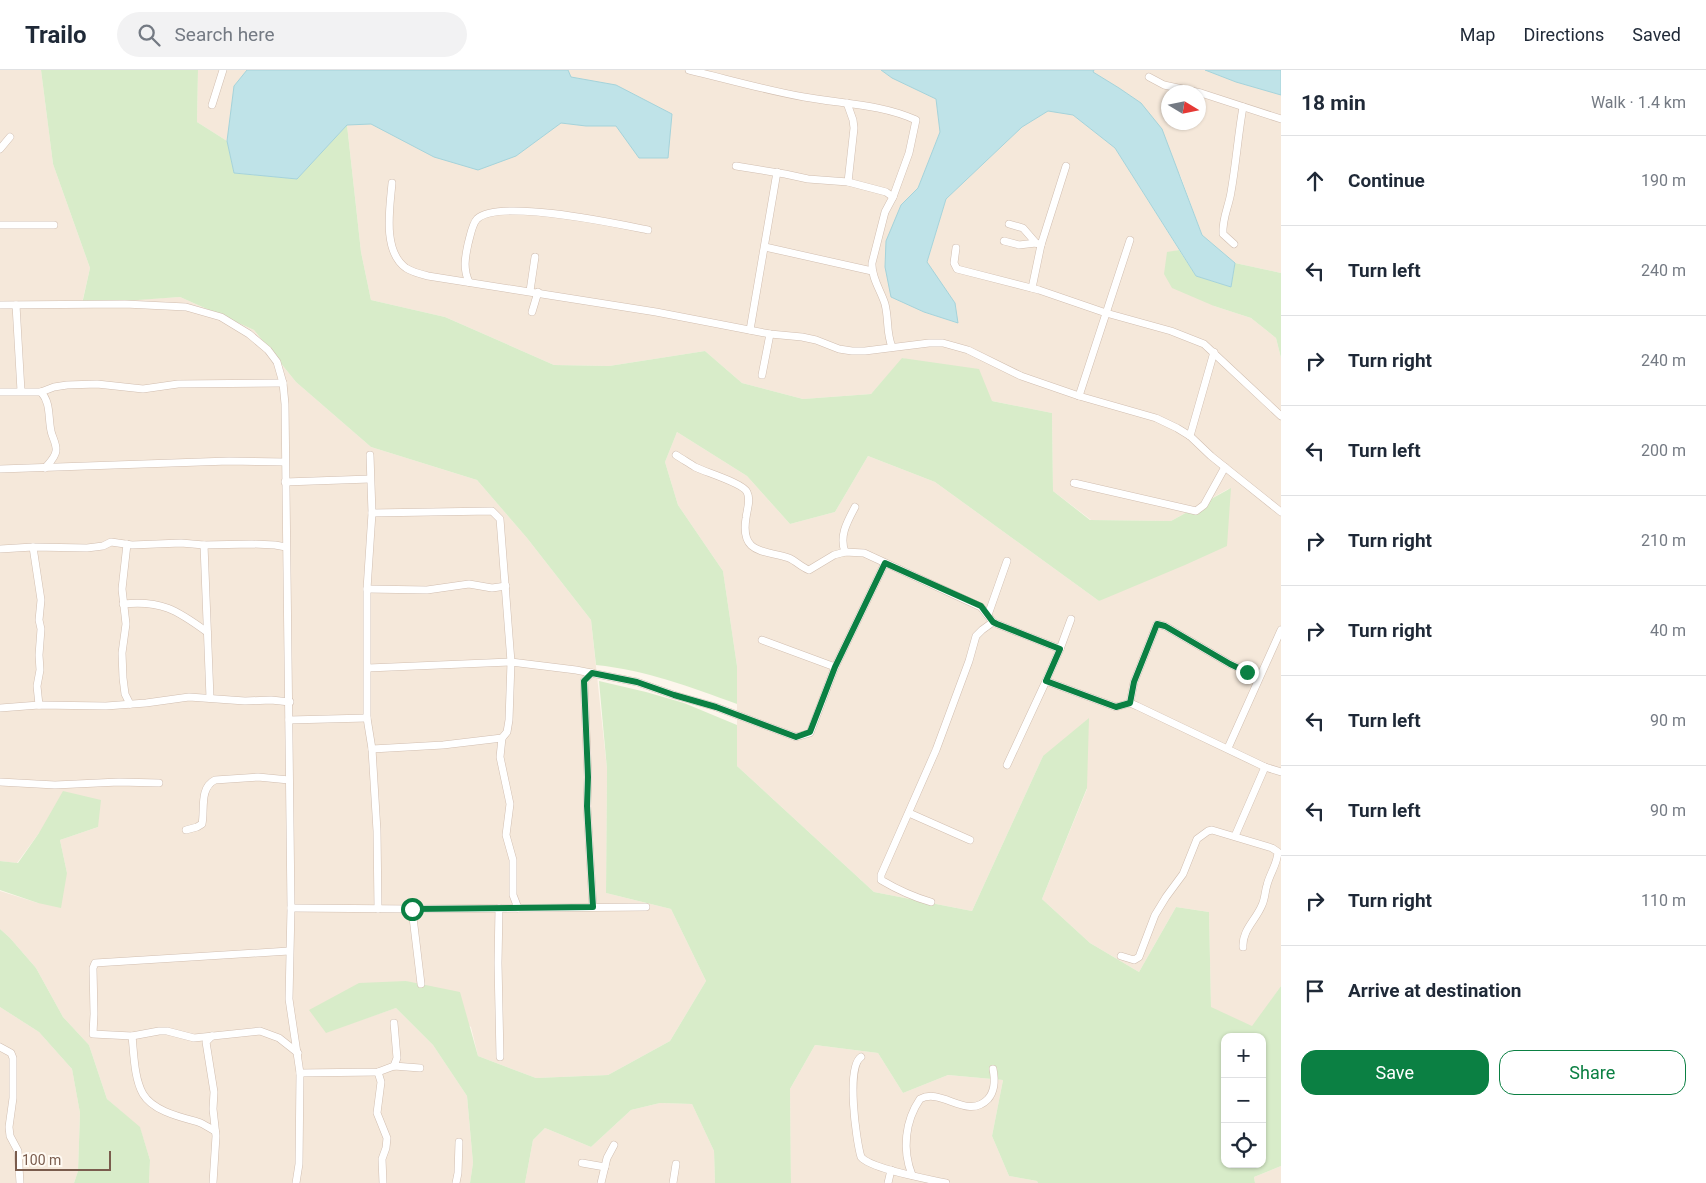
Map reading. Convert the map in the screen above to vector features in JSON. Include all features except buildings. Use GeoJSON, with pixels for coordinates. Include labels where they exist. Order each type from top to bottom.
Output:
{"type":"FeatureCollection","features":[{"type":"Feature","properties":{"kind":"street"},"geometry":{"type":"LineString","coordinates":[[212,105],[223,70]]}},
{"type":"Feature","properties":{"kind":"street"},"geometry":{"type":"LineString","coordinates":[[689,70],[771,90],[901,113],[916,120],[909,153],[893,197],[885,212],[872,263],[872,271],[885,302],[888,337],[892,347]]}},
{"type":"Feature","properties":{"kind":"street"},"geometry":{"type":"LineString","coordinates":[[1149,77],[1164,85],[1201,92],[1281,119]]}},
{"type":"Feature","properties":{"kind":"street"},"geometry":{"type":"LineString","coordinates":[[847,104],[854,128],[848,182]]}},
{"type":"Feature","properties":{"kind":"street"},"geometry":{"type":"LineString","coordinates":[[1234,244],[1223,234],[1222,226],[1232,188],[1243,107]]}},
{"type":"Feature","properties":{"kind":"street"},"geometry":{"type":"LineString","coordinates":[[0,149],[10,138]]}},
{"type":"Feature","properties":{"kind":"street"},"geometry":{"type":"LineString","coordinates":[[736,166],[808,179],[848,182],[886,192],[893,197]]}},
{"type":"Feature","properties":{"kind":"street"},"geometry":{"type":"LineString","coordinates":[[1032,288],[1039,244],[1066,166]]}},
{"type":"Feature","properties":{"kind":"street"},"geometry":{"type":"LineString","coordinates":[[750,330],[777,172]]}},
{"type":"Feature","properties":{"kind":"street"},"geometry":{"type":"LineString","coordinates":[[392,183],[388,223],[389,233],[400,262],[410,270],[428,276],[538,292],[770,334],[816,340],[839,349],[852,351],[928,343],[968,350],[1021,376],[1079,396],[1156,418],[1190,436],[1281,512]]}},
{"type":"Feature","properties":{"kind":"street"},"geometry":{"type":"LineString","coordinates":[[469,282],[465,273],[465,263],[475,223],[478,218],[495,212],[566,214],[648,230]]}},
{"type":"Feature","properties":{"kind":"street"},"geometry":{"type":"LineString","coordinates":[[1009,224],[1023,228],[1039,244]]}},
{"type":"Feature","properties":{"kind":"street"},"geometry":{"type":"LineString","coordinates":[[0,225],[54,225]]}},
{"type":"Feature","properties":{"kind":"street"},"geometry":{"type":"LineString","coordinates":[[1079,396],[1130,240]]}},
{"type":"Feature","properties":{"kind":"street"},"geometry":{"type":"LineString","coordinates":[[1004,241],[1020,245],[1039,244]]}},
{"type":"Feature","properties":{"kind":"street"},"geometry":{"type":"LineString","coordinates":[[765,247],[872,271]]}},
{"type":"Feature","properties":{"kind":"street"},"geometry":{"type":"LineString","coordinates":[[956,248],[954,263],[957,269],[1032,288],[1106,313],[1172,331],[1204,344],[1281,416]]}},
{"type":"Feature","properties":{"kind":"street"},"geometry":{"type":"LineString","coordinates":[[530,291],[535,257]]}},
{"type":"Feature","properties":{"kind":"street"},"geometry":{"type":"LineString","coordinates":[[532,312],[538,292]]}},
{"type":"Feature","properties":{"kind":"street"},"geometry":{"type":"LineString","coordinates":[[0,305],[125,304],[186,307],[221,317],[249,334],[268,350],[277,362],[283,383],[285,404],[290,702],[291,908],[289,999],[300,1073],[299,1164],[296,1183]]}},
{"type":"Feature","properties":{"kind":"street"},"geometry":{"type":"LineString","coordinates":[[16,305],[21,391]]}},
{"type":"Feature","properties":{"kind":"street"},"geometry":{"type":"LineString","coordinates":[[762,375],[770,334]]}},
{"type":"Feature","properties":{"kind":"street"},"geometry":{"type":"LineString","coordinates":[[1190,436],[1214,352]]}},
{"type":"Feature","properties":{"kind":"street"},"geometry":{"type":"LineString","coordinates":[[0,392],[41,392],[67,385],[97,384],[143,389],[178,384],[283,383]]}},
{"type":"Feature","properties":{"kind":"street"},"geometry":{"type":"LineString","coordinates":[[41,392],[48,406],[51,432],[56,445],[56,451],[45,468]]}},
{"type":"Feature","properties":{"kind":"street"},"geometry":{"type":"LineString","coordinates":[[370,455],[372,512],[367,589],[367,718],[372,749],[378,831],[378,908]]}},
{"type":"Feature","properties":{"kind":"street"},"geometry":{"type":"LineString","coordinates":[[676,455],[697,468],[722,477],[743,487],[747,491],[749,503],[745,534],[752,547],[760,552],[792,559],[808,570],[827,557],[845,552],[864,553],[981,606],[993,622],[1060,649]]}},
{"type":"Feature","properties":{"kind":"street"},"geometry":{"type":"LineString","coordinates":[[0,468],[229,461],[285,462]]}},
{"type":"Feature","properties":{"kind":"street"},"geometry":{"type":"LineString","coordinates":[[1074,483],[1196,510],[1204,506],[1225,467]]}},
{"type":"Feature","properties":{"kind":"street"},"geometry":{"type":"LineString","coordinates":[[285,482],[370,479]]}},
{"type":"Feature","properties":{"kind":"street"},"geometry":{"type":"LineString","coordinates":[[845,552],[843,533],[855,508]]}},
{"type":"Feature","properties":{"kind":"street"},"geometry":{"type":"LineString","coordinates":[[372,512],[492,511],[500,519],[511,662],[509,720],[507,732],[502,738],[500,757],[510,804],[506,835],[513,860],[513,895],[518,908]]}},
{"type":"Feature","properties":{"kind":"street"},"geometry":{"type":"LineString","coordinates":[[0,549],[33,547],[68,549],[103,546],[111,542],[170,545],[181,543],[204,545],[252,544],[286,547]]}},
{"type":"Feature","properties":{"kind":"street"},"geometry":{"type":"LineString","coordinates":[[127,544],[122,589],[126,624],[122,653],[125,694],[130,704]]}},
{"type":"Feature","properties":{"kind":"street"},"geometry":{"type":"LineString","coordinates":[[204,545],[210,698]]}},
{"type":"Feature","properties":{"kind":"street"},"geometry":{"type":"LineString","coordinates":[[33,547],[41,600],[39,620],[41,629],[38,655],[40,670],[37,686],[39,705]]}},
{"type":"Feature","properties":{"kind":"street"},"geometry":{"type":"LineString","coordinates":[[988,615],[1007,561]]}},
{"type":"Feature","properties":{"kind":"street"},"geometry":{"type":"LineString","coordinates":[[368,668],[511,662],[592,673],[637,682],[716,707],[796,737],[810,732],[835,667],[885,563]]}},
{"type":"Feature","properties":{"kind":"street"},"geometry":{"type":"LineString","coordinates":[[367,589],[427,590],[469,584],[492,588],[506,586]]}},
{"type":"Feature","properties":{"kind":"street"},"geometry":{"type":"LineString","coordinates":[[123,604],[142,602],[165,606],[188,618],[207,632]]}},
{"type":"Feature","properties":{"kind":"street"},"geometry":{"type":"LineString","coordinates":[[1007,765],[1046,681],[1071,619]]}},
{"type":"Feature","properties":{"kind":"street"},"geometry":{"type":"LineString","coordinates":[[931,902],[912,897],[881,880],[881,875],[936,750],[969,661],[976,636],[993,622]]}},
{"type":"Feature","properties":{"kind":"street"},"geometry":{"type":"LineString","coordinates":[[1130,703],[1134,682],[1157,624],[1165,626],[1230,664],[1259,677]]}},
{"type":"Feature","properties":{"kind":"street"},"geometry":{"type":"LineString","coordinates":[[1228,748],[1281,630]]}},
{"type":"Feature","properties":{"kind":"street"},"geometry":{"type":"LineString","coordinates":[[762,640],[835,667]]}},
{"type":"Feature","properties":{"kind":"street"},"geometry":{"type":"LineString","coordinates":[[592,673],[584,681],[588,777],[587,806],[593,907]]}},
{"type":"Feature","properties":{"kind":"street"},"geometry":{"type":"LineString","coordinates":[[1046,681],[1116,707],[1130,703],[1265,767],[1281,772]]}},
{"type":"Feature","properties":{"kind":"street"},"geometry":{"type":"LineString","coordinates":[[0,708],[39,705],[99,706],[189,697],[290,702]]}},
{"type":"Feature","properties":{"kind":"street"},"geometry":{"type":"LineString","coordinates":[[290,720],[367,718]]}},
{"type":"Feature","properties":{"kind":"street"},"geometry":{"type":"LineString","coordinates":[[372,749],[443,745],[502,738]]}},
{"type":"Feature","properties":{"kind":"street"},"geometry":{"type":"LineString","coordinates":[[1235,836],[1265,767]]}},
{"type":"Feature","properties":{"kind":"street"},"geometry":{"type":"LineString","coordinates":[[186,830],[202,824],[204,796],[210,782],[258,777],[289,780]]}},
{"type":"Feature","properties":{"kind":"street"},"geometry":{"type":"LineString","coordinates":[[0,782],[55,785],[119,782],[159,783]]}},
{"type":"Feature","properties":{"kind":"street"},"geometry":{"type":"LineString","coordinates":[[909,813],[970,840]]}},
{"type":"Feature","properties":{"kind":"street"},"geometry":{"type":"LineString","coordinates":[[1121,956],[1134,960],[1139,957],[1155,915],[1183,874],[1199,836],[1208,830],[1235,836],[1272,848],[1278,852],[1277,863],[1267,883],[1262,904],[1245,932],[1243,946]]}},
{"type":"Feature","properties":{"kind":"street"},"geometry":{"type":"LineString","coordinates":[[291,908],[646,907]]}},
{"type":"Feature","properties":{"kind":"street"},"geometry":{"type":"LineString","coordinates":[[500,908],[498,964],[500,1056]]}},
{"type":"Feature","properties":{"kind":"street"},"geometry":{"type":"LineString","coordinates":[[412,909],[421,984]]}},
{"type":"Feature","properties":{"kind":"street"},"geometry":{"type":"LineString","coordinates":[[289,951],[95,963],[93,968],[93,1034],[132,1036],[167,1031],[194,1038],[260,1031],[279,1038],[298,1053]]}},
{"type":"Feature","properties":{"kind":"street"},"geometry":{"type":"LineString","coordinates":[[394,1023],[397,1058],[394,1066]]}},
{"type":"Feature","properties":{"kind":"street"},"geometry":{"type":"LineString","coordinates":[[132,1036],[139,1081],[147,1099],[166,1111],[200,1123],[215,1131]]}},
{"type":"Feature","properties":{"kind":"street"},"geometry":{"type":"LineString","coordinates":[[212,1036],[206,1042],[213,1081],[215,1131],[213,1183]]}},
{"type":"Feature","properties":{"kind":"street"},"geometry":{"type":"LineString","coordinates":[[0,1047],[11,1053],[13,1058],[13,1098],[9,1127],[10,1136],[18,1151],[20,1183]]}},
{"type":"Feature","properties":{"kind":"street"},"geometry":{"type":"LineString","coordinates":[[861,1056],[855,1064],[853,1100],[861,1157],[866,1162],[891,1170],[946,1183]]}},
{"type":"Feature","properties":{"kind":"street"},"geometry":{"type":"LineString","coordinates":[[300,1073],[378,1072],[394,1066],[420,1068]]}},
{"type":"Feature","properties":{"kind":"street"},"geometry":{"type":"LineString","coordinates":[[912,1175],[907,1163],[905,1147],[911,1118],[919,1100],[922,1097],[930,1096],[965,1106],[977,1106],[992,1093],[994,1083],[993,1069]]}},
{"type":"Feature","properties":{"kind":"street"},"geometry":{"type":"LineString","coordinates":[[378,1072],[381,1082],[377,1113],[387,1138],[382,1159],[383,1183]]}},
{"type":"Feature","properties":{"kind":"street"},"geometry":{"type":"LineString","coordinates":[[456,1183],[459,1142]]}},
{"type":"Feature","properties":{"kind":"street"},"geometry":{"type":"LineString","coordinates":[[601,1183],[606,1158],[614,1145]]}},
{"type":"Feature","properties":{"kind":"street"},"geometry":{"type":"LineString","coordinates":[[582,1163],[605,1167]]}},
{"type":"Feature","properties":{"kind":"street"},"geometry":{"type":"LineString","coordinates":[[673,1183],[676,1164]]}},
{"type":"Feature","properties":{"kind":"street"},"geometry":{"type":"LineString","coordinates":[[888,1183],[891,1170]]}},
{"type":"Feature","properties":{"kind":"shaded area"},"geometry":{"type":"Polygon","coordinates":[[[0,70],[41,70],[53,164],[90,268],[82,303],[180,297],[254,330],[296,382],[371,447],[477,480],[527,538],[591,620],[607,769],[606,893],[671,909],[706,981],[670,1041],[608,1075],[536,1078],[478,1056],[471,1027],[406,981],[326,1032],[396,1008],[433,1045],[467,1096],[473,1163],[470,1183],[149,1183],[150,1160],[140,1128],[107,1099],[89,1045],[63,1017],[36,968],[0,929],[0,891],[38,903],[67,873],[60,840],[98,827],[39,833],[17,863],[0,861],[0,70]]]}},
{"type":"Feature","properties":{"kind":"shaded area"},"geometry":{"type":"Polygon","coordinates":[[[198,70],[247,70],[234,86],[227,141],[197,122],[198,70]]]}},
{"type":"Feature","properties":{"kind":"shaded area"},"geometry":{"type":"Polygon","coordinates":[[[568,70],[881,70],[892,78],[936,99],[940,132],[918,188],[901,205],[891,297],[924,312],[957,323],[955,303],[927,263],[946,199],[1022,127],[1048,111],[1073,115],[1115,148],[1179,250],[1167,253],[1214,306],[1251,318],[1276,338],[1281,358],[1281,986],[1253,1027],[1211,1008],[1209,912],[1176,907],[1139,972],[1090,943],[1042,899],[1087,789],[1043,756],[972,911],[874,892],[737,766],[737,666],[723,571],[678,505],[665,462],[677,432],[747,476],[790,524],[835,512],[868,456],[935,482],[1099,601],[1230,488],[1171,521],[1091,520],[1053,491],[1052,413],[992,401],[903,358],[871,394],[803,399],[742,383],[705,351],[609,366],[554,365],[445,317],[371,300],[361,252],[347,125],[371,124],[434,157],[516,156],[561,123],[586,126],[616,126],[639,157],[668,157],[672,114],[616,85],[570,77],[568,70]]]}},
{"type":"Feature","properties":{"kind":"shaded area"},"geometry":{"type":"Polygon","coordinates":[[[1094,70],[1205,70],[1236,82],[1281,95],[1281,273],[1235,263],[1202,235],[1181,177],[1141,103],[1093,72],[1094,70]]]}},
{"type":"Feature","properties":{"kind":"shaded area"},"geometry":{"type":"Polygon","coordinates":[[[0,1007],[39,1032],[72,1069],[80,1113],[78,1171],[74,1183],[0,1183],[0,1007]]]}},
{"type":"Feature","properties":{"kind":"shaded area"},"geometry":{"type":"Polygon","coordinates":[[[815,1045],[878,1053],[903,1093],[948,1075],[1003,1080],[992,1136],[1009,1176],[1037,1181],[1038,1183],[791,1183],[790,1089],[815,1045]]]}},
{"type":"Feature","properties":{"kind":"shaded area"},"geometry":{"type":"Polygon","coordinates":[[[660,1103],[692,1104],[714,1151],[715,1183],[525,1183],[533,1140],[545,1128],[591,1147],[631,1110],[660,1103]]]}},
{"type":"Feature","properties":{"kind":"shaded area"},"geometry":{"type":"Polygon","coordinates":[[[1281,1166],[1281,1183],[1255,1183],[1254,1177],[1281,1166]]]}},
{"type":"Feature","properties":{"kind":"green space"},"geometry":{"type":"Polygon","coordinates":[[[41,70],[198,70],[197,122],[227,141],[234,173],[297,179],[347,125],[361,252],[371,300],[445,317],[554,365],[609,366],[705,351],[742,383],[803,399],[871,394],[902,358],[979,369],[992,401],[1052,413],[1053,491],[1090,520],[1171,521],[1231,488],[1227,546],[1099,601],[935,482],[868,456],[835,512],[790,524],[747,476],[677,432],[665,462],[678,505],[723,571],[737,666],[737,704],[650,675],[596,665],[591,620],[527,538],[477,480],[371,447],[296,382],[254,330],[180,297],[82,304],[90,268],[53,164],[41,70]]]}},
{"type":"Feature","properties":{"kind":"green space"},"geometry":{"type":"Polygon","coordinates":[[[1179,250],[1196,276],[1231,287],[1235,263],[1281,273],[1281,358],[1276,338],[1251,318],[1214,306],[1172,288],[1164,274],[1167,252],[1179,250]]]}},
{"type":"Feature","properties":{"kind":"green space"},"geometry":{"type":"Polygon","coordinates":[[[599,681],[684,703],[737,725],[737,766],[874,892],[972,911],[1043,756],[1089,718],[1087,788],[1042,899],[1090,943],[1139,972],[1176,907],[1209,912],[1211,1007],[1252,1026],[1281,986],[1281,1166],[1254,1177],[1255,1183],[1038,1183],[1037,1181],[1009,1176],[992,1136],[1003,1080],[948,1075],[903,1093],[878,1053],[815,1045],[790,1089],[791,1183],[715,1183],[714,1151],[692,1104],[660,1103],[631,1110],[591,1147],[545,1128],[533,1140],[525,1183],[470,1183],[473,1163],[467,1096],[433,1045],[396,1008],[326,1033],[309,1010],[359,983],[406,981],[460,992],[478,1056],[536,1078],[608,1075],[670,1041],[706,981],[671,909],[606,893],[607,769],[599,681]]]}},
{"type":"Feature","properties":{"kind":"green space"},"geometry":{"type":"Polygon","coordinates":[[[63,791],[101,800],[98,827],[60,840],[67,873],[61,908],[38,903],[0,890],[0,861],[18,863],[39,833],[63,791]]]}},
{"type":"Feature","properties":{"kind":"green space"},"geometry":{"type":"Polygon","coordinates":[[[0,929],[36,968],[63,1017],[89,1045],[107,1099],[140,1127],[150,1160],[149,1183],[74,1183],[78,1171],[80,1113],[72,1069],[39,1032],[0,1007],[0,929]]]}},
{"type":"Feature","properties":{"kind":"water"},"geometry":{"type":"Polygon","coordinates":[[[247,70],[568,70],[571,77],[616,85],[672,114],[668,158],[639,158],[616,126],[586,126],[561,123],[516,156],[478,170],[434,157],[371,124],[347,125],[297,179],[234,173],[227,141],[234,86],[247,70]]]}},
{"type":"Feature","properties":{"kind":"water"},"geometry":{"type":"Polygon","coordinates":[[[881,70],[1094,70],[1093,72],[1141,103],[1161,128],[1202,235],[1235,263],[1231,287],[1196,276],[1115,148],[1073,115],[1048,111],[1022,127],[946,199],[927,262],[955,303],[958,323],[924,312],[891,297],[885,267],[886,241],[901,205],[918,188],[940,132],[936,99],[892,78],[881,70]]]}},
{"type":"Feature","properties":{"kind":"water"},"geometry":{"type":"Polygon","coordinates":[[[1205,70],[1281,70],[1281,95],[1236,82],[1205,70]]]}},
{"type":"Feature","properties":{"kind":"route"},"geometry":{"type":"LineString","coordinates":[[412,909],[593,907],[587,806],[588,777],[584,681],[592,673],[637,682],[716,707],[796,737],[803,736],[810,732],[835,667],[885,563],[981,606],[993,622],[997,624],[1060,649],[1046,681],[1116,707],[1130,703],[1134,682],[1157,624],[1165,626],[1247,672]]}}]}
